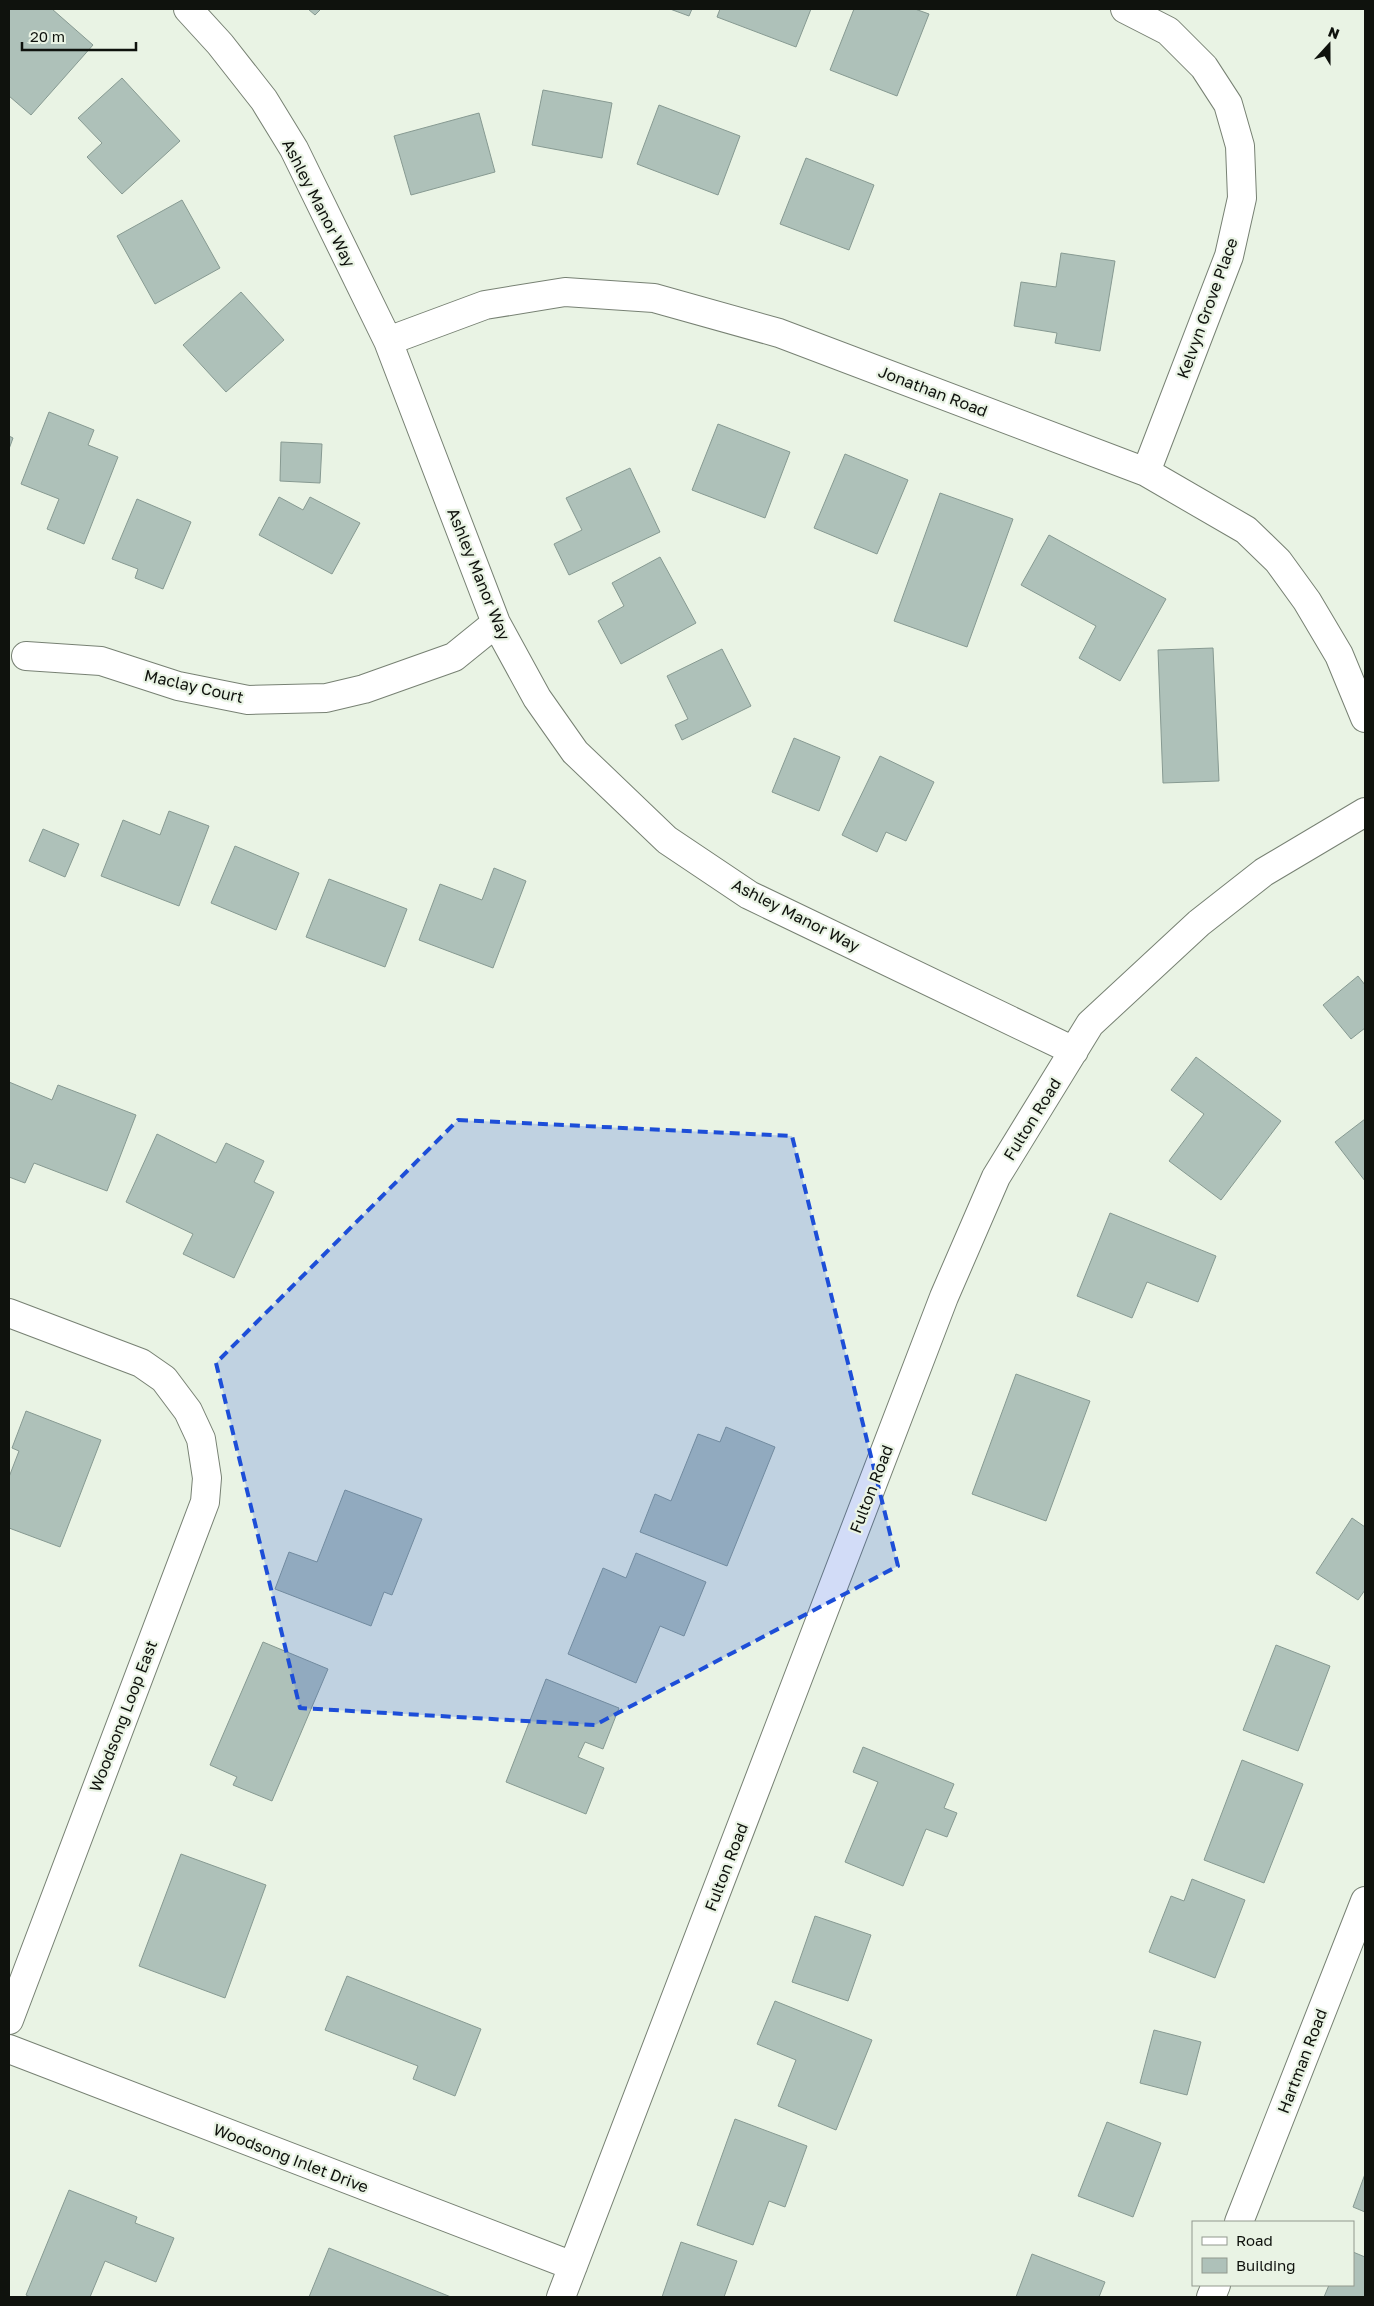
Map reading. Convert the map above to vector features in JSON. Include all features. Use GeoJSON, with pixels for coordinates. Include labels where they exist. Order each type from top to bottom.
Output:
{"type":"FeatureCollection","features":[{"type":"Feature","properties":{"kind":"street","name":"Ashley Manor Way"},"geometry":{"type":"LineString","coordinates":[[188,9],[220,44],[258,93],[294,149],[388,341],[496,623],[537,698],[575,752],[667,840],[749,895],[1074,1051]]}},
{"type":"Feature","properties":{"kind":"street","name":"Kelvyn Grove Place"},"geometry":{"type":"LineString","coordinates":[[1126,9],[1168,31],[1204,67],[1228,104],[1240,146],[1242,198],[1229,256],[1146,472]]}},
{"type":"Feature","properties":{"kind":"street","name":"Jonathan Road"},"geometry":{"type":"LineString","coordinates":[[388,341],[485,305],[565,292],[654,298],[779,333],[1146,472],[1246,530],[1278,561],[1306,601],[1339,655],[1365,718]]}},
{"type":"Feature","properties":{"kind":"street","name":"Maclay Court"},"geometry":{"type":"LineString","coordinates":[[26,656],[101,661],[178,686],[248,700],[326,698],[364,689],[454,657],[496,623]]}},
{"type":"Feature","properties":{"kind":"street","name":"Fulton Road"},"geometry":{"type":"LineString","coordinates":[[562,2297],[944,1297],[996,1177],[1026,1124],[1090,1024],[1199,923],[1264,872],[1365,812]]}},
{"type":"Feature","properties":{"kind":"street","name":"Woodsong Loop East"},"geometry":{"type":"LineString","coordinates":[[9,1313],[140,1363],[164,1380],[188,1410],[201,1439],[207,1478],[205,1502],[9,2020]]}},
{"type":"Feature","properties":{"kind":"street","name":"Hartman Road"},"geometry":{"type":"LineString","coordinates":[[1240,2221],[1365,1900]]}},
{"type":"Feature","properties":{"kind":"street","name":"Woodsong Inlet Drive"},"geometry":{"type":"LineString","coordinates":[[9,2049],[574,2266]]}},
{"type":"Feature","properties":{"kind":"highlighted area"},"geometry":{"type":"Polygon","coordinates":[[[458,1120],[792,1136],[898,1566],[595,1725],[300,1708],[216,1363],[458,1120]]]}},
{"type":"Feature","properties":{"kind":"building"},"geometry":{"type":"Polygon","coordinates":[[[11,9],[52,9],[93,45],[31,115],[9,96],[9,11],[11,9]]]}},
{"type":"Feature","properties":{"kind":"building"},"geometry":{"type":"Polygon","coordinates":[[[308,9],[321,9],[315,15],[308,9]]]}},
{"type":"Feature","properties":{"kind":"building"},"geometry":{"type":"Polygon","coordinates":[[[670,9],[692,9],[689,16],[670,9]]]}},
{"type":"Feature","properties":{"kind":"building"},"geometry":{"type":"Polygon","coordinates":[[[720,9],[811,9],[796,47],[717,17],[720,9]]]}},
{"type":"Feature","properties":{"kind":"building"},"geometry":{"type":"Polygon","coordinates":[[[854,9],[915,9],[929,14],[897,96],[830,70],[854,9]]]}},
{"type":"Feature","properties":{"kind":"building"},"geometry":{"type":"Polygon","coordinates":[[[122,78],[180,141],[122,194],[87,157],[102,143],[78,118],[122,78]]]}},
{"type":"Feature","properties":{"kind":"building"},"geometry":{"type":"Polygon","coordinates":[[[543,90],[612,103],[602,158],[532,145],[543,90]]]}},
{"type":"Feature","properties":{"kind":"building"},"geometry":{"type":"Polygon","coordinates":[[[659,105],[740,136],[718,195],[637,164],[659,105]]]}},
{"type":"Feature","properties":{"kind":"building"},"geometry":{"type":"Polygon","coordinates":[[[479,113],[495,172],[411,195],[394,136],[479,113]]]}},
{"type":"Feature","properties":{"kind":"building"},"geometry":{"type":"Polygon","coordinates":[[[806,158],[874,185],[849,250],[780,224],[806,158]]]}},
{"type":"Feature","properties":{"kind":"building"},"geometry":{"type":"Polygon","coordinates":[[[182,200],[220,268],[155,304],[117,236],[182,200]]]}},
{"type":"Feature","properties":{"kind":"building"},"geometry":{"type":"Polygon","coordinates":[[[1061,253],[1115,261],[1100,351],[1055,343],[1057,333],[1014,326],[1021,282],[1056,287],[1061,253]]]}},
{"type":"Feature","properties":{"kind":"building"},"geometry":{"type":"Polygon","coordinates":[[[241,292],[284,340],[226,392],[183,345],[241,292]]]}},
{"type":"Feature","properties":{"kind":"building"},"geometry":{"type":"Polygon","coordinates":[[[49,412],[94,430],[88,445],[118,457],[84,544],[47,529],[59,499],[21,484],[49,412]]]}},
{"type":"Feature","properties":{"kind":"building"},"geometry":{"type":"Polygon","coordinates":[[[718,424],[790,452],[765,518],[692,490],[718,424]]]}},
{"type":"Feature","properties":{"kind":"building"},"geometry":{"type":"Polygon","coordinates":[[[9,436],[13,438],[9,449],[9,436]]]}},
{"type":"Feature","properties":{"kind":"building"},"geometry":{"type":"Polygon","coordinates":[[[281,442],[322,444],[320,483],[280,481],[281,442]]]}},
{"type":"Feature","properties":{"kind":"building"},"geometry":{"type":"Polygon","coordinates":[[[845,454],[908,480],[877,554],[814,528],[845,454]]]}},
{"type":"Feature","properties":{"kind":"building"},"geometry":{"type":"Polygon","coordinates":[[[630,468],[660,532],[569,575],[554,544],[582,530],[566,498],[630,468]]]}},
{"type":"Feature","properties":{"kind":"building"},"geometry":{"type":"Polygon","coordinates":[[[940,493],[1013,519],[967,647],[894,621],[940,493]]]}},
{"type":"Feature","properties":{"kind":"building"},"geometry":{"type":"Polygon","coordinates":[[[279,497],[303,510],[310,497],[360,523],[332,574],[259,535],[279,497]]]}},
{"type":"Feature","properties":{"kind":"building"},"geometry":{"type":"Polygon","coordinates":[[[137,499],[191,522],[163,589],[135,578],[138,569],[112,559],[137,499]]]}},
{"type":"Feature","properties":{"kind":"building"},"geometry":{"type":"Polygon","coordinates":[[[1049,535],[1166,599],[1120,681],[1079,658],[1096,626],[1021,585],[1049,535]]]}},
{"type":"Feature","properties":{"kind":"building"},"geometry":{"type":"Polygon","coordinates":[[[660,557],[696,623],[621,664],[598,621],[624,606],[612,583],[660,557]]]}},
{"type":"Feature","properties":{"kind":"building"},"geometry":{"type":"Polygon","coordinates":[[[1213,648],[1219,781],[1163,783],[1158,650],[1213,648]]]}},
{"type":"Feature","properties":{"kind":"building"},"geometry":{"type":"Polygon","coordinates":[[[722,649],[751,706],[682,740],[675,725],[688,719],[667,676],[722,649]]]}},
{"type":"Feature","properties":{"kind":"building"},"geometry":{"type":"Polygon","coordinates":[[[794,738],[840,757],[819,811],[772,792],[794,738]]]}},
{"type":"Feature","properties":{"kind":"building"},"geometry":{"type":"Polygon","coordinates":[[[880,756],[934,782],[906,841],[886,832],[877,852],[842,835],[880,756]]]}},
{"type":"Feature","properties":{"kind":"building"},"geometry":{"type":"Polygon","coordinates":[[[169,811],[209,826],[179,906],[101,876],[123,820],[160,835],[169,811]]]}},
{"type":"Feature","properties":{"kind":"building"},"geometry":{"type":"Polygon","coordinates":[[[43,829],[79,844],[65,877],[29,861],[43,829]]]}},
{"type":"Feature","properties":{"kind":"building"},"geometry":{"type":"Polygon","coordinates":[[[235,846],[299,873],[276,930],[211,903],[235,846]]]}},
{"type":"Feature","properties":{"kind":"building"},"geometry":{"type":"Polygon","coordinates":[[[494,868],[526,881],[493,968],[419,940],[440,884],[482,900],[494,868]]]}},
{"type":"Feature","properties":{"kind":"building"},"geometry":{"type":"Polygon","coordinates":[[[329,879],[407,909],[385,967],[306,937],[329,879]]]}},
{"type":"Feature","properties":{"kind":"building"},"geometry":{"type":"Polygon","coordinates":[[[1358,976],[1365,985],[1365,1028],[1351,1039],[1323,1005],[1358,976]]]}},
{"type":"Feature","properties":{"kind":"building"},"geometry":{"type":"Polygon","coordinates":[[[1196,1057],[1281,1121],[1221,1200],[1169,1161],[1204,1114],[1171,1090],[1196,1057]]]}},
{"type":"Feature","properties":{"kind":"building"},"geometry":{"type":"Polygon","coordinates":[[[9,1082],[52,1100],[58,1085],[136,1115],[107,1191],[34,1163],[25,1183],[9,1177],[9,1082]]]}},
{"type":"Feature","properties":{"kind":"building"},"geometry":{"type":"Polygon","coordinates":[[[1365,1119],[1365,1181],[1335,1142],[1365,1119]]]}},
{"type":"Feature","properties":{"kind":"building"},"geometry":{"type":"Polygon","coordinates":[[[157,1134],[216,1163],[226,1143],[264,1161],[254,1182],[274,1192],[234,1278],[183,1254],[193,1234],[126,1202],[157,1134]]]}},
{"type":"Feature","properties":{"kind":"building"},"geometry":{"type":"Polygon","coordinates":[[[1110,1213],[1216,1256],[1198,1302],[1147,1282],[1132,1318],[1077,1296],[1110,1213]]]}},
{"type":"Feature","properties":{"kind":"building"},"geometry":{"type":"Polygon","coordinates":[[[1016,1374],[1090,1401],[1046,1521],[972,1494],[1016,1374]]]}},
{"type":"Feature","properties":{"kind":"building"},"geometry":{"type":"Polygon","coordinates":[[[26,1411],[101,1440],[60,1547],[9,1528],[9,1477],[19,1451],[12,1448],[26,1411]]]}},
{"type":"Feature","properties":{"kind":"building"},"geometry":{"type":"Polygon","coordinates":[[[726,1427],[775,1447],[727,1566],[640,1532],[655,1494],[671,1501],[698,1434],[720,1442],[726,1427]]]}},
{"type":"Feature","properties":{"kind":"building"},"geometry":{"type":"Polygon","coordinates":[[[345,1490],[422,1519],[392,1595],[384,1592],[371,1626],[275,1589],[289,1552],[317,1562],[345,1490]]]}},
{"type":"Feature","properties":{"kind":"building"},"geometry":{"type":"Polygon","coordinates":[[[1352,1518],[1365,1527],[1365,1590],[1358,1600],[1316,1573],[1352,1518]]]}},
{"type":"Feature","properties":{"kind":"building"},"geometry":{"type":"Polygon","coordinates":[[[636,1553],[706,1582],[684,1636],[660,1626],[636,1683],[568,1654],[603,1568],[626,1578],[636,1553]]]}},
{"type":"Feature","properties":{"kind":"building"},"geometry":{"type":"Polygon","coordinates":[[[263,1642],[328,1669],[272,1801],[233,1785],[237,1777],[210,1765],[263,1642]]]}},
{"type":"Feature","properties":{"kind":"building"},"geometry":{"type":"Polygon","coordinates":[[[1276,1645],[1330,1666],[1298,1751],[1243,1730],[1276,1645]]]}},
{"type":"Feature","properties":{"kind":"building"},"geometry":{"type":"Polygon","coordinates":[[[546,1679],[619,1708],[603,1749],[585,1742],[578,1757],[604,1768],[586,1814],[506,1782],[546,1679]]]}},
{"type":"Feature","properties":{"kind":"building"},"geometry":{"type":"Polygon","coordinates":[[[863,1747],[954,1784],[944,1808],[957,1813],[947,1837],[926,1829],[903,1886],[845,1862],[878,1782],[853,1772],[863,1747]]]}},
{"type":"Feature","properties":{"kind":"building"},"geometry":{"type":"Polygon","coordinates":[[[1242,1760],[1303,1784],[1264,1883],[1204,1860],[1242,1760]]]}},
{"type":"Feature","properties":{"kind":"building"},"geometry":{"type":"Polygon","coordinates":[[[181,1854],[266,1885],[225,1998],[139,1966],[181,1854]]]}},
{"type":"Feature","properties":{"kind":"building"},"geometry":{"type":"Polygon","coordinates":[[[1192,1879],[1245,1900],[1215,1978],[1149,1952],[1171,1896],[1184,1901],[1192,1879]]]}},
{"type":"Feature","properties":{"kind":"building"},"geometry":{"type":"Polygon","coordinates":[[[815,1916],[871,1935],[848,2001],[792,1982],[815,1916]]]}},
{"type":"Feature","properties":{"kind":"building"},"geometry":{"type":"Polygon","coordinates":[[[347,1976],[481,2029],[455,2096],[413,2079],[418,2066],[325,2030],[347,1976]]]}},
{"type":"Feature","properties":{"kind":"building"},"geometry":{"type":"Polygon","coordinates":[[[775,2001],[872,2040],[836,2130],[778,2106],[796,2060],[757,2044],[775,2001]]]}},
{"type":"Feature","properties":{"kind":"building"},"geometry":{"type":"Polygon","coordinates":[[[1154,2030],[1201,2042],[1187,2095],[1140,2083],[1154,2030]]]}},
{"type":"Feature","properties":{"kind":"building"},"geometry":{"type":"Polygon","coordinates":[[[735,2119],[807,2146],[785,2207],[769,2201],[753,2245],[697,2225],[735,2119]]]}},
{"type":"Feature","properties":{"kind":"building"},"geometry":{"type":"Polygon","coordinates":[[[1107,2122],[1161,2143],[1133,2217],[1078,2196],[1107,2122]]]}},
{"type":"Feature","properties":{"kind":"building"},"geometry":{"type":"Polygon","coordinates":[[[1365,2174],[1365,2212],[1353,2207],[1365,2174]]]}},
{"type":"Feature","properties":{"kind":"building"},"geometry":{"type":"Polygon","coordinates":[[[69,2190],[137,2217],[135,2223],[174,2238],[156,2282],[105,2261],[90,2297],[30,2297],[26,2295],[69,2190]]]}},
{"type":"Feature","properties":{"kind":"building"},"geometry":{"type":"Polygon","coordinates":[[[681,2242],[737,2261],[724,2297],[662,2297],[681,2242]]]}},
{"type":"Feature","properties":{"kind":"building"},"geometry":{"type":"Polygon","coordinates":[[[329,2248],[451,2297],[309,2297],[329,2248]]]}},
{"type":"Feature","properties":{"kind":"building"},"geometry":{"type":"Polygon","coordinates":[[[1354,2252],[1365,2257],[1365,2297],[1324,2297],[1329,2286],[1354,2286],[1354,2252]]]}},
{"type":"Feature","properties":{"kind":"building"},"geometry":{"type":"Polygon","coordinates":[[[1032,2254],[1105,2282],[1099,2297],[1016,2297],[1032,2254]]]}}]}
